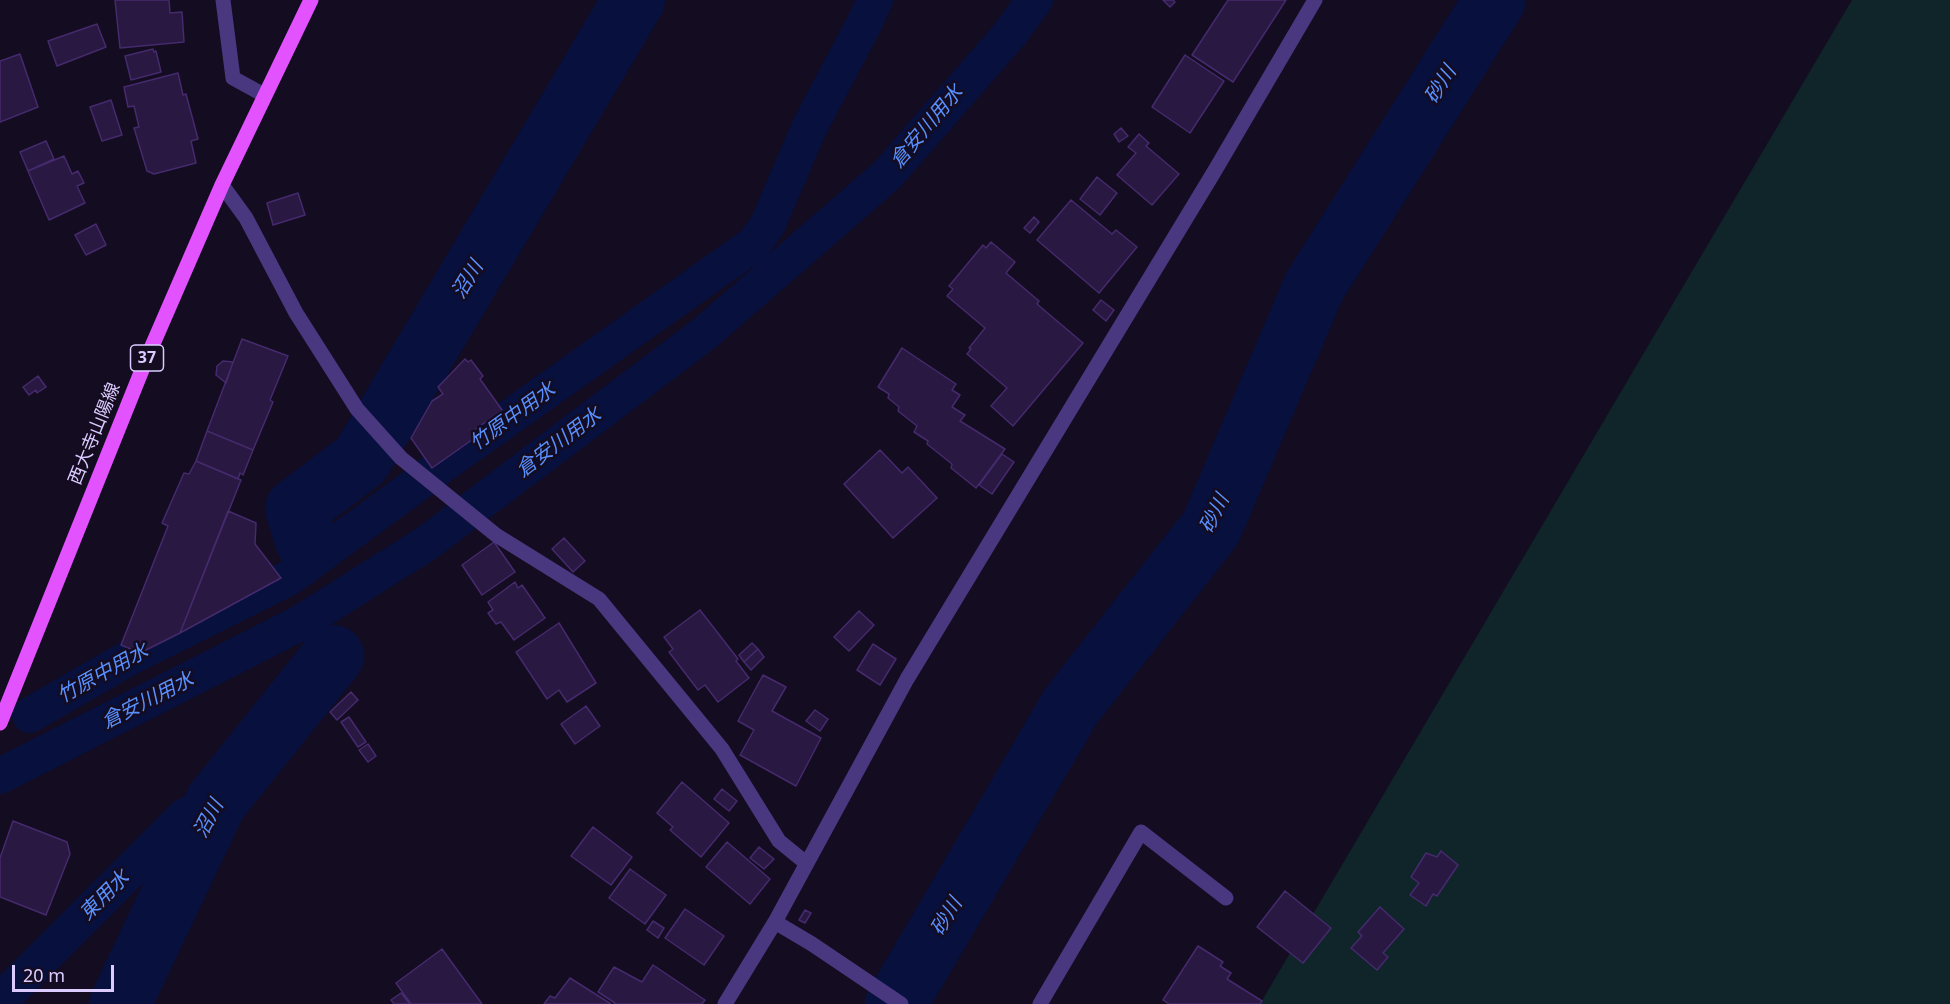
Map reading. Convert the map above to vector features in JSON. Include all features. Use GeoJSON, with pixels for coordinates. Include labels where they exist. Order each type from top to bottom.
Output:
{"type":"FeatureCollection","features":[{"type":"Feature","properties":{"kind":"main road","name":"西大寺山陽線"},"geometry":{"type":"LineString","coordinates":[[2,715],[146,360],[222,185],[311,0]]}},
{"type":"Feature","properties":{"kind":"street"},"geometry":{"type":"LineString","coordinates":[[223,0],[233,78],[264,94]]}},
{"type":"Feature","properties":{"kind":"street"},"geometry":{"type":"LineString","coordinates":[[725,1004],[775,922],[908,678],[1214,172],[1315,0]]}},
{"type":"Feature","properties":{"kind":"street"},"geometry":{"type":"LineString","coordinates":[[222,185],[246,218],[296,313],[357,409],[401,458],[496,535],[599,598],[722,749],[779,842],[806,863]]}},
{"type":"Feature","properties":{"kind":"street"},"geometry":{"type":"LineString","coordinates":[[1040,1004],[1141,832],[1226,898]]}},
{"type":"Feature","properties":{"kind":"street"},"geometry":{"type":"LineString","coordinates":[[775,922],[901,1004]]}},
{"type":"Feature","properties":{"kind":"green space"},"geometry":{"type":"Polygon","coordinates":[[[1852,0],[1950,0],[1950,1004],[1260,1004],[1852,0]]]}},
{"type":"Feature","properties":{"kind":"building"},"geometry":{"type":"Polygon","coordinates":[[[115,0],[169,0],[170,13],[182,12],[184,42],[120,48],[115,0]]]}},
{"type":"Feature","properties":{"kind":"building"},"geometry":{"type":"Polygon","coordinates":[[[1163,0],[1173,0],[1175,2],[1170,7],[1163,0]]]}},
{"type":"Feature","properties":{"kind":"building"},"geometry":{"type":"Polygon","coordinates":[[[1228,0],[1286,0],[1233,82],[1192,55],[1228,0]]]}},
{"type":"Feature","properties":{"kind":"building"},"geometry":{"type":"Polygon","coordinates":[[[97,24],[106,47],[57,66],[48,41],[97,24]]]}},
{"type":"Feature","properties":{"kind":"building"},"geometry":{"type":"Polygon","coordinates":[[[153,49],[154,52],[156,51],[161,72],[131,80],[125,56],[153,49]]]}},
{"type":"Feature","properties":{"kind":"building"},"geometry":{"type":"Polygon","coordinates":[[[20,54],[38,107],[0,122],[0,61],[20,54]]]}},
{"type":"Feature","properties":{"kind":"building"},"geometry":{"type":"Polygon","coordinates":[[[1185,55],[1224,81],[1190,133],[1152,107],[1185,55]]]}},
{"type":"Feature","properties":{"kind":"building"},"geometry":{"type":"Polygon","coordinates":[[[178,73],[198,139],[191,141],[196,163],[154,174],[147,171],[134,128],[139,127],[134,106],[128,107],[124,87],[178,73]]]}},
{"type":"Feature","properties":{"kind":"building"},"geometry":{"type":"Polygon","coordinates":[[[111,100],[122,135],[102,141],[90,107],[111,100]]]}},
{"type":"Feature","properties":{"kind":"building"},"geometry":{"type":"Polygon","coordinates":[[[1121,128],[1128,136],[1119,142],[1114,134],[1121,128]]]}},
{"type":"Feature","properties":{"kind":"building"},"geometry":{"type":"Polygon","coordinates":[[[1139,134],[1149,143],[1146,146],[1179,174],[1152,205],[1117,175],[1136,153],[1128,147],[1139,134]]]}},
{"type":"Feature","properties":{"kind":"building"},"geometry":{"type":"Polygon","coordinates":[[[46,141],[54,159],[28,171],[20,152],[46,141]]]}},
{"type":"Feature","properties":{"kind":"building"},"geometry":{"type":"Polygon","coordinates":[[[64,156],[72,174],[78,171],[84,183],[77,186],[85,203],[49,220],[28,171],[64,156]]]}},
{"type":"Feature","properties":{"kind":"building"},"geometry":{"type":"Polygon","coordinates":[[[1097,177],[1117,193],[1100,215],[1080,199],[1097,177]]]}},
{"type":"Feature","properties":{"kind":"building"},"geometry":{"type":"Polygon","coordinates":[[[298,193],[305,215],[273,225],[267,203],[298,193]]]}},
{"type":"Feature","properties":{"kind":"building"},"geometry":{"type":"Polygon","coordinates":[[[1071,200],[1112,234],[1116,230],[1137,247],[1099,293],[1037,240],[1071,200]]]}},
{"type":"Feature","properties":{"kind":"building"},"geometry":{"type":"Polygon","coordinates":[[[1034,217],[1039,222],[1030,233],[1024,228],[1034,217]]]}},
{"type":"Feature","properties":{"kind":"building"},"geometry":{"type":"Polygon","coordinates":[[[96,224],[106,245],[86,255],[75,235],[96,224]]]}},
{"type":"Feature","properties":{"kind":"building"},"geometry":{"type":"Polygon","coordinates":[[[991,242],[1015,262],[1006,273],[1039,301],[1037,304],[1083,343],[1013,426],[991,406],[1007,388],[967,354],[985,328],[947,296],[953,289],[949,286],[983,245],[986,248],[991,242]]]}},
{"type":"Feature","properties":{"kind":"building"},"geometry":{"type":"Polygon","coordinates":[[[1101,300],[1114,310],[1106,321],[1093,310],[1101,300]]]}},
{"type":"Feature","properties":{"kind":"building"},"geometry":{"type":"Polygon","coordinates":[[[242,339],[288,356],[270,400],[273,402],[253,450],[207,431],[242,339]]]}},
{"type":"Feature","properties":{"kind":"building"},"geometry":{"type":"Polygon","coordinates":[[[902,348],[956,384],[952,390],[960,395],[952,407],[965,415],[960,421],[1005,449],[976,488],[951,468],[952,464],[927,444],[928,441],[914,432],[917,426],[898,411],[899,407],[888,398],[889,394],[878,387],[902,348]]]}},
{"type":"Feature","properties":{"kind":"building"},"geometry":{"type":"Polygon","coordinates":[[[465,359],[468,362],[471,360],[483,376],[480,379],[502,410],[473,431],[476,437],[432,468],[411,438],[432,401],[443,394],[438,387],[465,359]]]}},
{"type":"Feature","properties":{"kind":"building"},"geometry":{"type":"Polygon","coordinates":[[[223,361],[233,362],[226,383],[216,375],[217,366],[223,361]]]}},
{"type":"Feature","properties":{"kind":"building"},"geometry":{"type":"Polygon","coordinates":[[[38,376],[46,387],[29,395],[23,387],[38,376]]]}},
{"type":"Feature","properties":{"kind":"building"},"geometry":{"type":"Polygon","coordinates":[[[207,431],[253,450],[243,475],[240,473],[238,479],[196,461],[207,431]]]}},
{"type":"Feature","properties":{"kind":"building"},"geometry":{"type":"Polygon","coordinates":[[[880,450],[902,473],[908,467],[937,498],[893,538],[844,484],[880,450]]]}},
{"type":"Feature","properties":{"kind":"building"},"geometry":{"type":"Polygon","coordinates":[[[1002,454],[1014,462],[992,494],[979,485],[1002,454]]]}},
{"type":"Feature","properties":{"kind":"building"},"geometry":{"type":"Polygon","coordinates":[[[196,461],[241,480],[180,633],[140,653],[121,645],[168,526],[162,523],[184,473],[189,474],[196,461]]]}},
{"type":"Feature","properties":{"kind":"building"},"geometry":{"type":"Polygon","coordinates":[[[228,511],[256,523],[255,544],[281,578],[180,633],[228,511]]]}},
{"type":"Feature","properties":{"kind":"building"},"geometry":{"type":"Polygon","coordinates":[[[564,538],[585,561],[573,572],[552,549],[564,538]]]}},
{"type":"Feature","properties":{"kind":"building"},"geometry":{"type":"Polygon","coordinates":[[[494,542],[515,572],[482,595],[462,565],[494,542]]]}},
{"type":"Feature","properties":{"kind":"building"},"geometry":{"type":"Polygon","coordinates":[[[515,582],[518,588],[522,585],[545,618],[514,640],[501,622],[496,624],[488,613],[493,610],[488,602],[515,582]]]}},
{"type":"Feature","properties":{"kind":"building"},"geometry":{"type":"Polygon","coordinates":[[[700,610],[738,659],[736,661],[749,678],[718,702],[705,685],[698,690],[669,652],[673,649],[664,637],[700,610]]]}},
{"type":"Feature","properties":{"kind":"building"},"geometry":{"type":"Polygon","coordinates":[[[859,611],[874,625],[849,651],[834,637],[859,611]]]}},
{"type":"Feature","properties":{"kind":"building"},"geometry":{"type":"Polygon","coordinates":[[[559,623],[596,683],[567,702],[559,690],[547,699],[516,652],[559,623]]]}},
{"type":"Feature","properties":{"kind":"building"},"geometry":{"type":"Polygon","coordinates":[[[752,643],[758,649],[744,662],[739,655],[752,643]]]}},
{"type":"Feature","properties":{"kind":"building"},"geometry":{"type":"Polygon","coordinates":[[[873,644],[896,659],[880,685],[857,670],[873,644]]]}},
{"type":"Feature","properties":{"kind":"building"},"geometry":{"type":"Polygon","coordinates":[[[758,649],[764,657],[751,670],[744,662],[758,649]]]}},
{"type":"Feature","properties":{"kind":"building"},"geometry":{"type":"Polygon","coordinates":[[[763,675],[786,687],[772,711],[821,738],[796,786],[740,755],[754,730],[738,721],[763,675]]]}},
{"type":"Feature","properties":{"kind":"building"},"geometry":{"type":"Polygon","coordinates":[[[351,692],[358,700],[337,720],[330,712],[351,692]]]}},
{"type":"Feature","properties":{"kind":"building"},"geometry":{"type":"Polygon","coordinates":[[[586,706],[600,726],[575,744],[561,724],[586,706]]]}},
{"type":"Feature","properties":{"kind":"building"},"geometry":{"type":"Polygon","coordinates":[[[815,710],[828,719],[820,731],[806,721],[815,710]]]}},
{"type":"Feature","properties":{"kind":"building"},"geometry":{"type":"Polygon","coordinates":[[[349,717],[366,742],[358,747],[341,722],[349,717]]]}},
{"type":"Feature","properties":{"kind":"building"},"geometry":{"type":"Polygon","coordinates":[[[368,744],[376,756],[368,762],[359,750],[368,744]]]}},
{"type":"Feature","properties":{"kind":"building"},"geometry":{"type":"Polygon","coordinates":[[[682,782],[729,823],[701,857],[670,830],[673,827],[657,813],[682,782]]]}},
{"type":"Feature","properties":{"kind":"building"},"geometry":{"type":"Polygon","coordinates":[[[722,789],[737,801],[729,811],[714,799],[722,789]]]}},
{"type":"Feature","properties":{"kind":"building"},"geometry":{"type":"Polygon","coordinates":[[[13,821],[67,842],[70,854],[46,915],[0,897],[0,858],[13,821]]]}},
{"type":"Feature","properties":{"kind":"building"},"geometry":{"type":"Polygon","coordinates":[[[593,827],[632,857],[611,885],[571,856],[593,827]]]}},
{"type":"Feature","properties":{"kind":"building"},"geometry":{"type":"Polygon","coordinates":[[[727,842],[770,879],[750,904],[706,867],[727,842]]]}},
{"type":"Feature","properties":{"kind":"building"},"geometry":{"type":"Polygon","coordinates":[[[759,847],[774,859],[764,869],[750,858],[759,847]]]}},
{"type":"Feature","properties":{"kind":"building"},"geometry":{"type":"Polygon","coordinates":[[[1441,851],[1458,865],[1437,896],[1433,894],[1426,906],[1410,895],[1419,883],[1411,877],[1426,853],[1437,857],[1441,851]]]}},
{"type":"Feature","properties":{"kind":"building"},"geometry":{"type":"Polygon","coordinates":[[[630,869],[666,895],[645,924],[609,898],[630,869]]]}},
{"type":"Feature","properties":{"kind":"building"},"geometry":{"type":"Polygon","coordinates":[[[1285,891],[1331,928],[1303,963],[1257,927],[1285,891]]]}},
{"type":"Feature","properties":{"kind":"building"},"geometry":{"type":"Polygon","coordinates":[[[1380,907],[1404,929],[1383,953],[1388,957],[1377,970],[1351,948],[1362,936],[1358,932],[1380,907]]]}},
{"type":"Feature","properties":{"kind":"building"},"geometry":{"type":"Polygon","coordinates":[[[685,909],[724,936],[704,965],[665,938],[685,909]]]}},
{"type":"Feature","properties":{"kind":"building"},"geometry":{"type":"Polygon","coordinates":[[[805,910],[811,913],[805,923],[799,920],[805,910]]]}},
{"type":"Feature","properties":{"kind":"building"},"geometry":{"type":"Polygon","coordinates":[[[653,921],[664,928],[658,938],[647,930],[653,921]]]}},
{"type":"Feature","properties":{"kind":"building"},"geometry":{"type":"Polygon","coordinates":[[[1198,946],[1223,962],[1220,966],[1231,973],[1227,979],[1262,1001],[1260,1004],[1169,1004],[1163,1000],[1198,946]]]}},
{"type":"Feature","properties":{"kind":"building"},"geometry":{"type":"Polygon","coordinates":[[[442,949],[482,1004],[411,1004],[396,983],[442,949]]]}},
{"type":"Feature","properties":{"kind":"building"},"geometry":{"type":"Polygon","coordinates":[[[653,965],[705,1000],[702,1004],[614,1004],[598,992],[614,967],[642,982],[653,965]]]}},
{"type":"Feature","properties":{"kind":"building"},"geometry":{"type":"Polygon","coordinates":[[[570,978],[611,1004],[544,1004],[550,996],[555,998],[570,978]]]}},
{"type":"Feature","properties":{"kind":"building"},"geometry":{"type":"Polygon","coordinates":[[[401,993],[410,1004],[394,1004],[391,1000],[401,993]]]}},
{"type":"Feature","properties":{"kind":"waterway","name":"沼川"},"geometry":{"type":"LineString","coordinates":[[306,541],[296,509],[361,460],[634,0]]}},
{"type":"Feature","properties":{"kind":"waterway","name":"竹原中用水"},"geometry":{"type":"LineString","coordinates":[[30,715],[127,659],[289,578],[455,456],[754,244],[768,224],[809,128],[875,0]]}},
{"type":"Feature","properties":{"kind":"waterway","name":"倉安川用水"},"geometry":{"type":"LineString","coordinates":[[0,776],[302,622],[427,543],[705,333],[887,175],[1009,35],[1035,0]]}},
{"type":"Feature","properties":{"kind":"waterway","name":"砂川"},"geometry":{"type":"LineString","coordinates":[[896,1004],[1071,706],[1211,528],[1314,287],[1495,0]]}},
{"type":"Feature","properties":{"kind":"waterway","name":"沼川"},"geometry":{"type":"LineString","coordinates":[[120,1004],[216,802],[333,656]]}},
{"type":"Feature","properties":{"kind":"waterway","name":"東用水"},"geometry":{"type":"LineString","coordinates":[[0,1001],[185,816],[216,802]]}}]}
